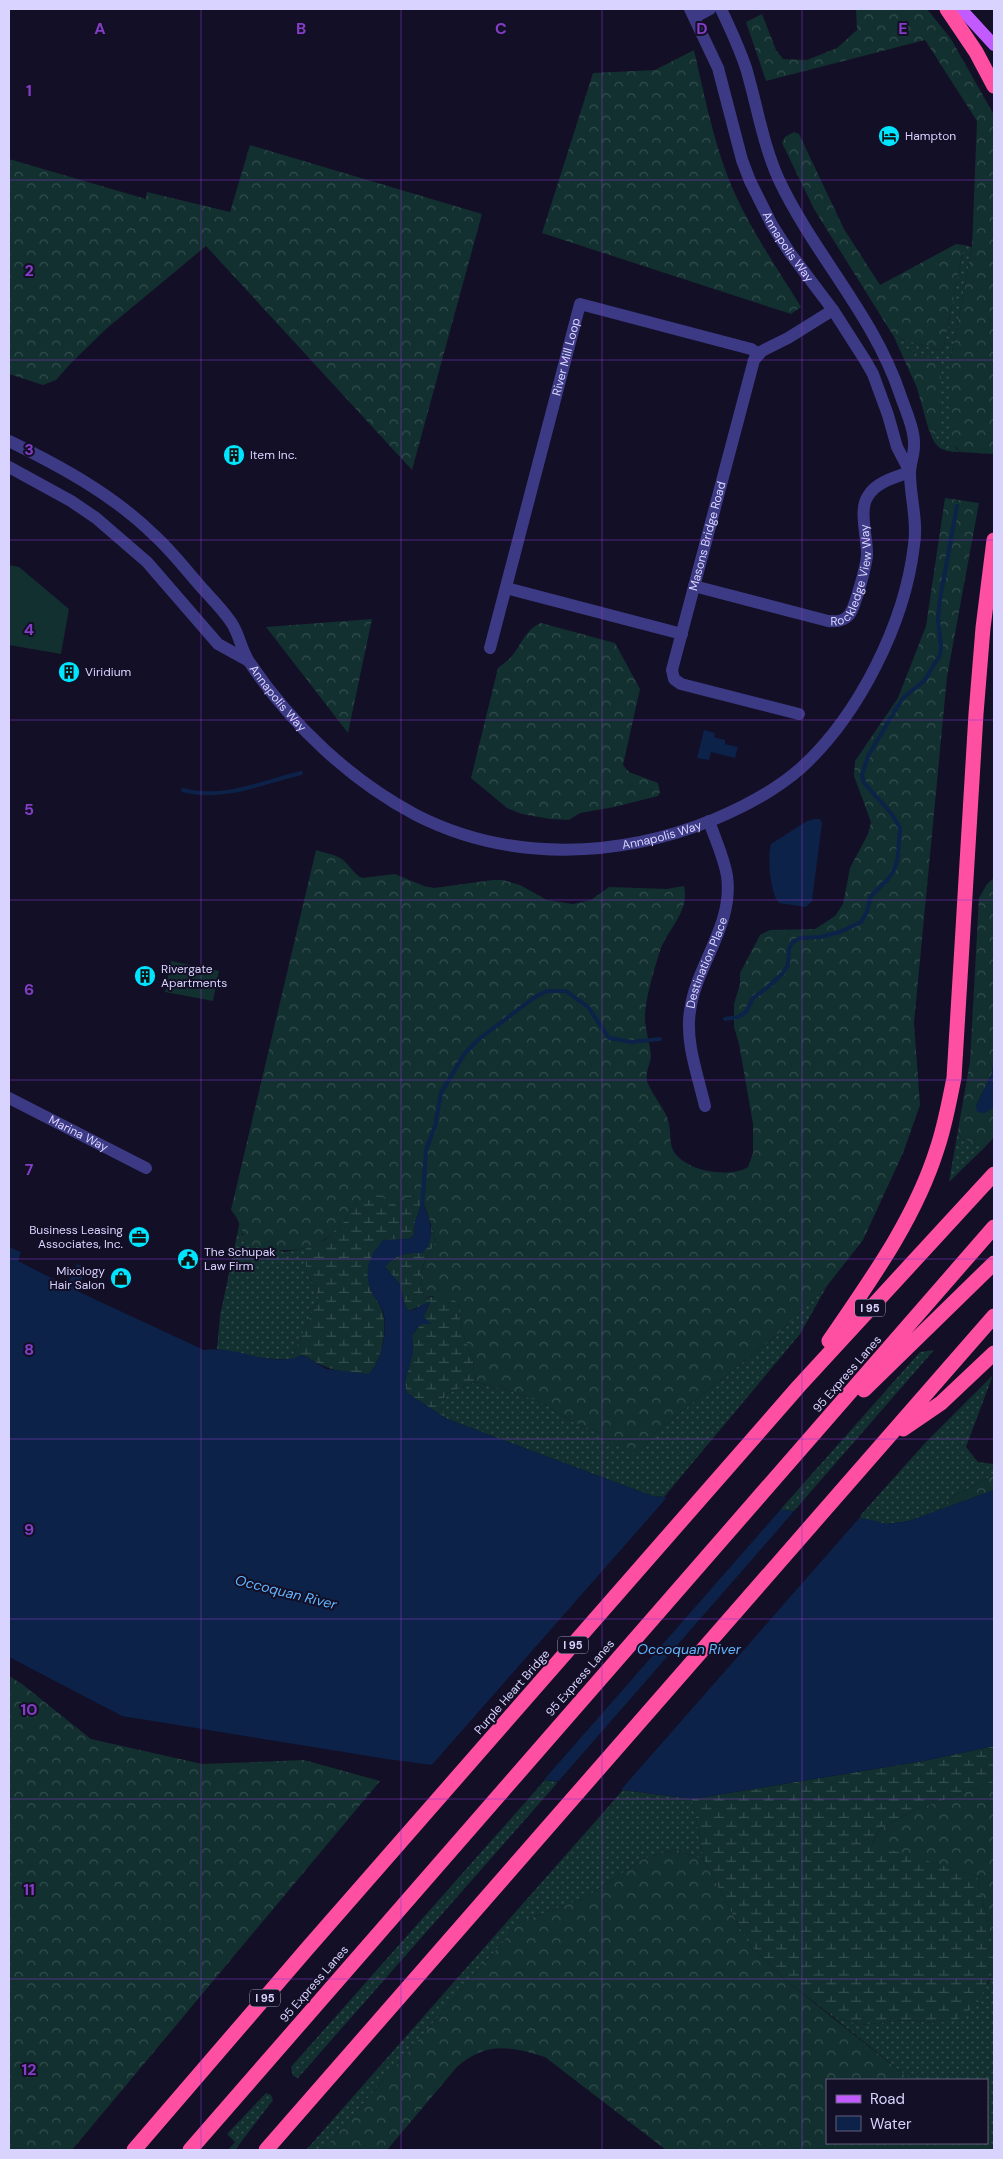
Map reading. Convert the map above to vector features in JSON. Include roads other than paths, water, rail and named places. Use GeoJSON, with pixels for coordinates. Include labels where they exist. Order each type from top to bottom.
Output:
{"type":"FeatureCollection","features":[{"type":"Feature","properties":{"kind":"highway"},"geometry":{"type":"LineString","coordinates":[[947,9],[976,52],[994,86]]}},
{"type":"Feature","properties":{"kind":"highway"},"geometry":{"type":"LineString","coordinates":[[799,1386],[881,1263],[909,1213],[925,1182],[946,1118],[954,1069],[982,634],[994,540]]}},
{"type":"Feature","properties":{"kind":"highway","name":"I 95"},"geometry":{"type":"LineString","coordinates":[[799,1386],[994,1174]]}},
{"type":"Feature","properties":{"kind":"highway","name":"95 Express Lanes"},"geometry":{"type":"LineString","coordinates":[[190,2150],[994,1227]]}},
{"type":"Feature","properties":{"kind":"highway"},"geometry":{"type":"LineString","coordinates":[[806,1444],[907,1350],[994,1264]]}},
{"type":"Feature","properties":{"kind":"highway"},"geometry":{"type":"LineString","coordinates":[[266,2150],[994,1316]]}},
{"type":"Feature","properties":{"kind":"highway"},"geometry":{"type":"LineString","coordinates":[[884,1443],[940,1403],[994,1353]]}},
{"type":"Feature","properties":{"kind":"highway","name":"Purple Heart Bridge"},"geometry":{"type":"LineString","coordinates":[[134,2150],[799,1386]]}},
{"type":"Feature","properties":{"kind":"highway"},"geometry":{"type":"LineString","coordinates":[[271,2150],[284,2129]]}},
{"type":"Feature","properties":{"kind":"main road"},"geometry":{"type":"LineString","coordinates":[[961,9],[994,45]]}},
{"type":"Feature","properties":{"kind":"street"},"geometry":{"type":"LineString","coordinates":[[692,13],[710,9]]}},
{"type":"Feature","properties":{"kind":"street","name":"Annapolis Way"},"geometry":{"type":"LineString","coordinates":[[9,441],[42,457],[87,483],[123,508],[156,536],[235,626],[247,660],[289,712],[338,762],[400,806],[460,834],[502,845],[573,851],[619,846],[648,840],[709,821],[738,809],[762,796],[800,769],[841,724],[876,666],[898,615],[914,545],[915,526],[910,472],[915,443],[899,390],[886,359],[864,320],[790,203],[783,188],[767,148],[745,65],[721,9]]}},
{"type":"Feature","properties":{"kind":"street","name":"Annapolis Way"},"geometry":{"type":"LineString","coordinates":[[692,13],[718,68],[742,160],[750,181],[772,225],[790,253],[833,310],[873,374],[897,447],[910,472]]}},
{"type":"Feature","properties":{"kind":"street","name":"River Mill Loop"},"geometry":{"type":"LineString","coordinates":[[490,648],[580,304],[751,349],[758,354]]}},
{"type":"Feature","properties":{"kind":"street"},"geometry":{"type":"LineString","coordinates":[[758,354],[833,310]]}},
{"type":"Feature","properties":{"kind":"street","name":"Masons Bridge Road"},"geometry":{"type":"LineString","coordinates":[[758,354],[752,364],[672,670],[676,682],[800,714]]}},
{"type":"Feature","properties":{"kind":"street","name":"Annapolis Way"},"geometry":{"type":"LineString","coordinates":[[9,467],[71,501],[96,518],[146,562],[218,644],[247,660]]}},
{"type":"Feature","properties":{"kind":"street","name":"Rockledge View Way"},"geometry":{"type":"LineString","coordinates":[[694,586],[828,621],[836,622],[843,619],[852,609],[866,565],[867,550],[864,507],[866,499],[878,485],[910,472]]}},
{"type":"Feature","properties":{"kind":"street"},"geometry":{"type":"LineString","coordinates":[[506,588],[682,634]]}},
{"type":"Feature","properties":{"kind":"street","name":"Destination Place"},"geometry":{"type":"LineString","coordinates":[[705,1106],[694,1063],[689,1014],[700,973],[722,924],[728,886],[724,862],[709,821]]}},
{"type":"Feature","properties":{"kind":"street","name":"Marina Way"},"geometry":{"type":"LineString","coordinates":[[9,1098],[146,1168]]}},
{"type":"Feature","properties":{"kind":"water"},"geometry":{"type":"Polygon","coordinates":[[[704,730],[715,733],[714,737],[725,740],[725,744],[738,747],[735,758],[711,752],[709,760],[697,758],[704,730]]]}},
{"type":"Feature","properties":{"kind":"water"},"geometry":{"type":"Polygon","coordinates":[[[820,819],[822,823],[812,901],[806,907],[779,903],[773,891],[770,874],[769,857],[771,844],[807,821],[820,819]]]}},
{"type":"Feature","properties":{"kind":"water"},"geometry":{"type":"Polygon","coordinates":[[[994,1059],[994,1107],[985,1113],[977,1112],[976,1106],[992,1073],[994,1059]]]}},
{"type":"Feature","properties":{"kind":"water","name":"Occoquan River"},"geometry":{"type":"Polygon","coordinates":[[[422,1203],[431,1229],[427,1248],[422,1253],[411,1253],[397,1257],[385,1267],[399,1283],[405,1306],[409,1311],[430,1301],[423,1317],[432,1324],[421,1324],[412,1335],[413,1352],[405,1383],[407,1393],[447,1419],[652,1496],[866,1519],[887,1524],[909,1521],[994,1490],[994,1746],[923,1761],[692,1799],[387,1759],[122,1716],[9,1657],[9,1247],[21,1252],[18,1261],[67,1286],[77,1264],[86,1268],[77,1291],[204,1350],[216,1349],[278,1359],[291,1359],[303,1355],[326,1369],[369,1374],[374,1369],[383,1344],[385,1326],[383,1311],[372,1293],[369,1283],[368,1270],[371,1257],[383,1240],[409,1239],[414,1235],[415,1222],[422,1203]]]}},
{"type":"Feature","properties":{"kind":"waterway"},"geometry":{"type":"LineString","coordinates":[[725,1019],[738,1017],[746,1012],[753,998],[783,973],[788,965],[789,949],[793,942],[800,938],[820,937],[840,932],[861,922],[866,914],[871,896],[889,878],[895,868],[900,828],[891,813],[864,783],[862,775],[868,756],[894,712],[904,697],[924,681],[940,655],[938,619],[940,599],[957,506]]}},
{"type":"Feature","properties":{"kind":"waterway"},"geometry":{"type":"LineString","coordinates":[[183,790],[198,793],[228,792],[301,773]]}},
{"type":"Feature","properties":{"kind":"waterway"},"geometry":{"type":"LineString","coordinates":[[422,1208],[426,1150],[435,1126],[441,1093],[465,1053],[479,1039],[535,997],[547,991],[566,991],[588,1007],[609,1038],[632,1042],[660,1039]]}},
{"type":"Feature","properties":{"kind":"place","name":"Hampton"},"geometry":{"type":"Point","coordinates":[889,136]}},
{"type":"Feature","properties":{"kind":"place","name":"Item Inc."},"geometry":{"type":"Point","coordinates":[234,455]}},
{"type":"Feature","properties":{"kind":"place","name":"Viridium"},"geometry":{"type":"Point","coordinates":[69,672]}},
{"type":"Feature","properties":{"kind":"place","name":"Rivergate Apartments"},"geometry":{"type":"Point","coordinates":[145,976]}},
{"type":"Feature","properties":{"kind":"place","name":"Business Leasing Associates, Inc."},"geometry":{"type":"Point","coordinates":[139,1237]}},
{"type":"Feature","properties":{"kind":"place","name":"The Schupak Law Firm"},"geometry":{"type":"Point","coordinates":[188,1259]}},
{"type":"Feature","properties":{"kind":"place","name":"Mixology Hair Salon"},"geometry":{"type":"Point","coordinates":[121,1278]}}]}
